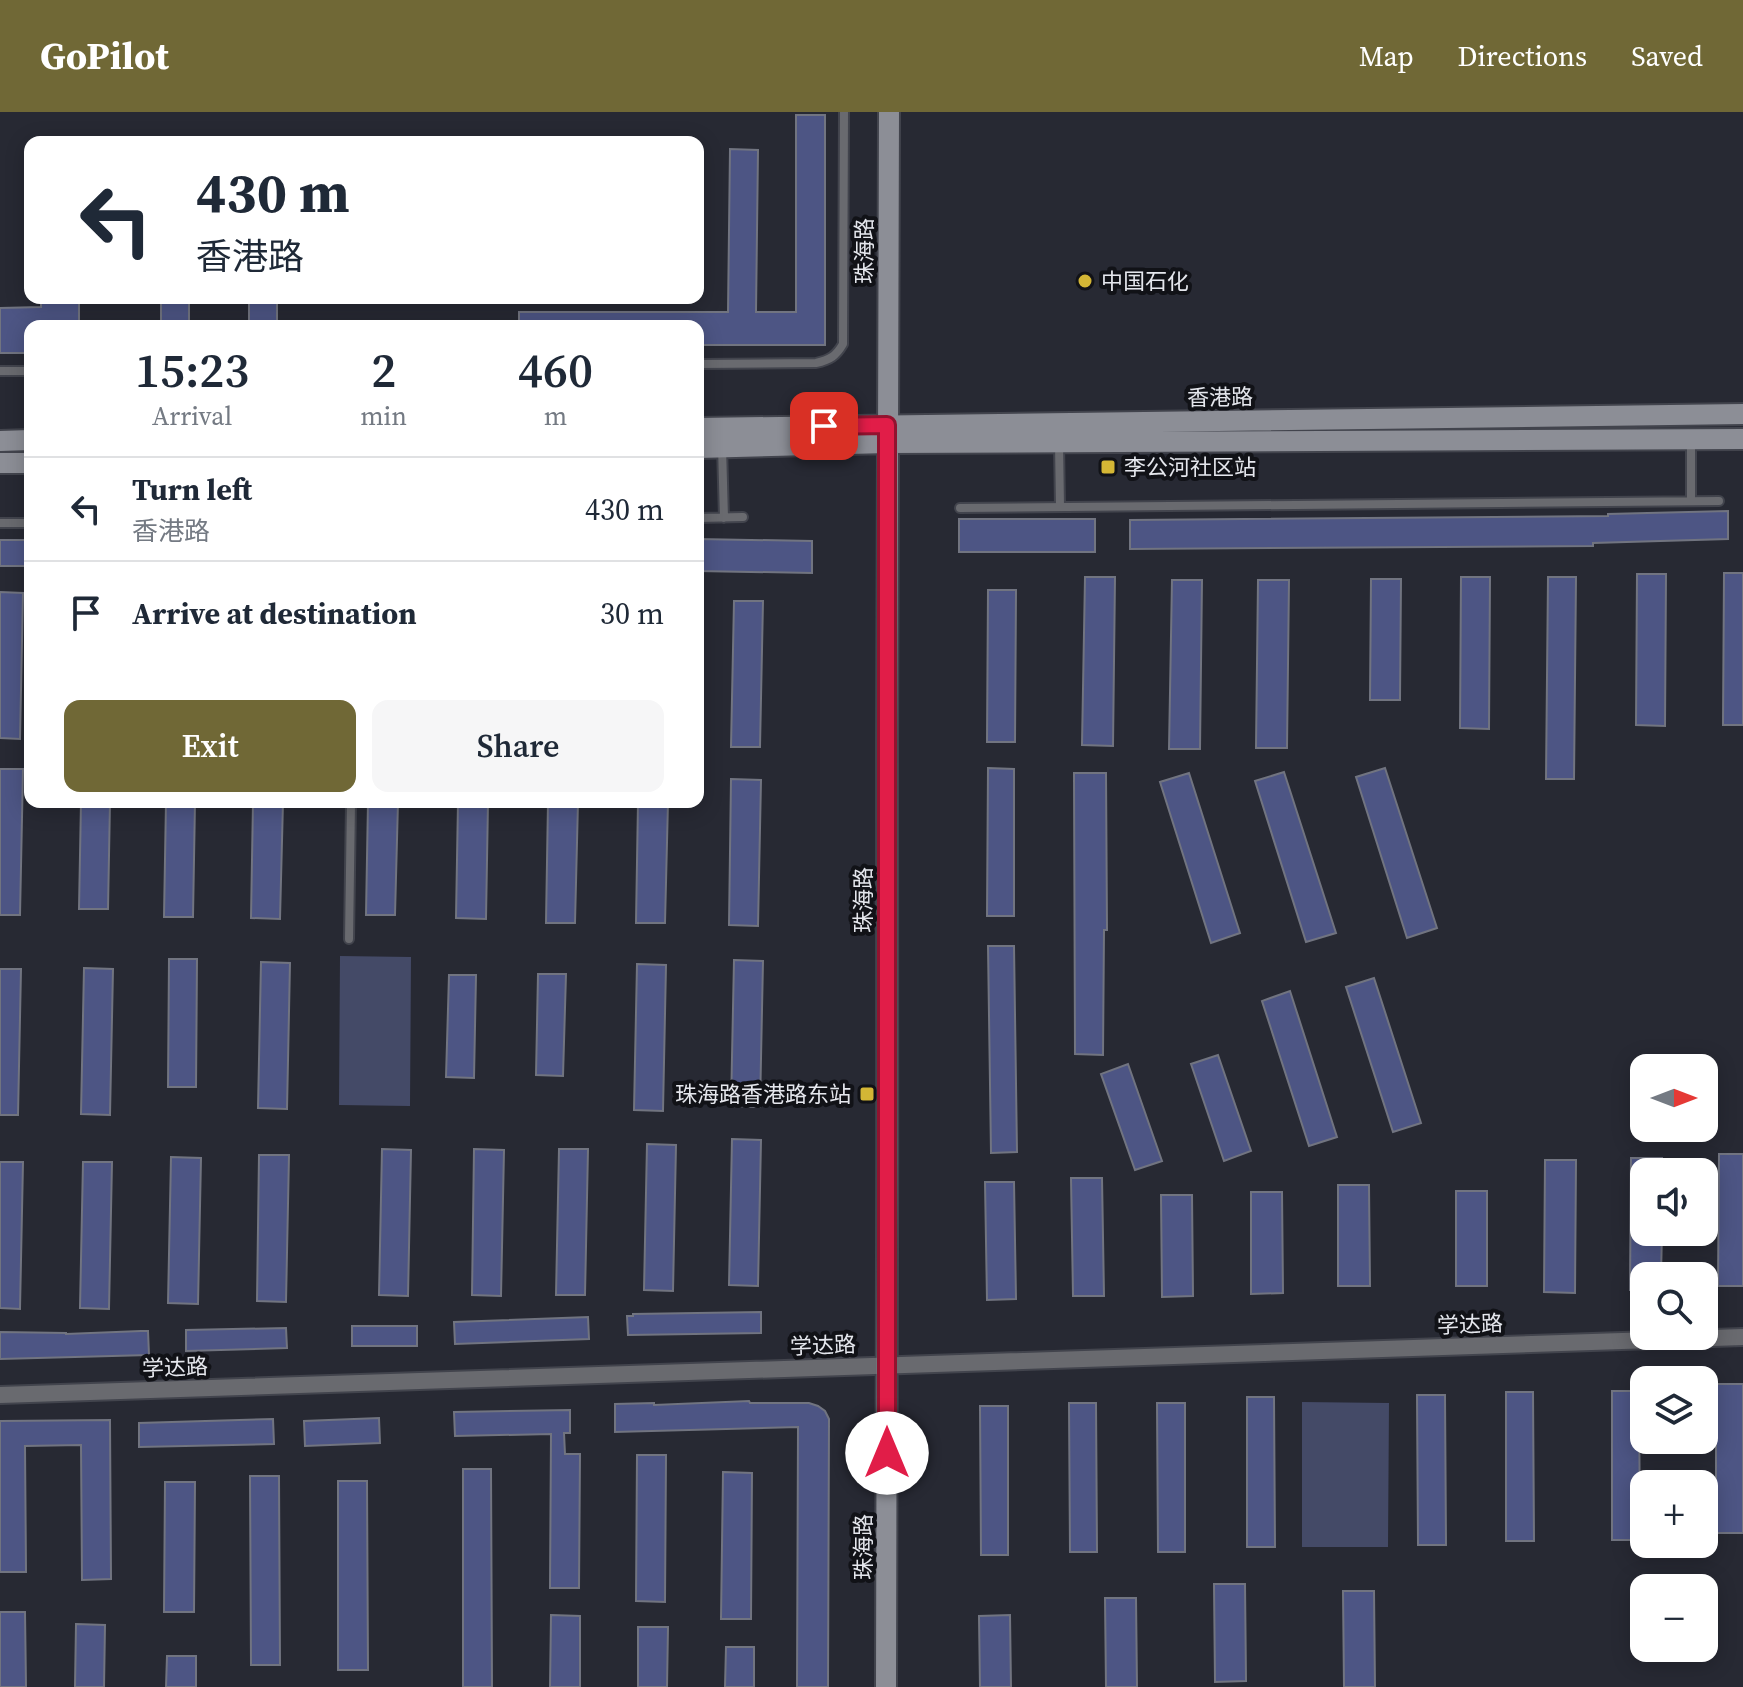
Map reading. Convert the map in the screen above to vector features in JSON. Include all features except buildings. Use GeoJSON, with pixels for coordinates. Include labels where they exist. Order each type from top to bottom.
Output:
{"type":"FeatureCollection","features":[{"type":"Feature","properties":{"kind":"main road","name":"珠海路"},"geometry":{"type":"LineString","coordinates":[[886,1687],[889,112]]}},
{"type":"Feature","properties":{"kind":"main road","name":"香港路"},"geometry":{"type":"LineString","coordinates":[[704,448],[887,434],[1743,414]]}},
{"type":"Feature","properties":{"kind":"main road","name":"香港路"},"geometry":{"type":"LineString","coordinates":[[704,428],[1059,442],[1743,439]]}},
{"type":"Feature","properties":{"kind":"main road"},"geometry":{"type":"LineString","coordinates":[[0,441],[24,440]]}},
{"type":"Feature","properties":{"kind":"main road"},"geometry":{"type":"LineString","coordinates":[[0,463],[24,463]]}},
{"type":"Feature","properties":{"kind":"street","name":"学达路"},"geometry":{"type":"LineString","coordinates":[[0,1395],[1743,1337]]}},
{"type":"Feature","properties":{"kind":"lane"},"geometry":{"type":"LineString","coordinates":[[704,364],[816,363],[836,355],[843,344],[844,112]]}},
{"type":"Feature","properties":{"kind":"lane"},"geometry":{"type":"LineString","coordinates":[[0,371],[24,371]]}},
{"type":"Feature","properties":{"kind":"lane"},"geometry":{"type":"LineString","coordinates":[[1691,439],[1691,501]]}},
{"type":"Feature","properties":{"kind":"lane"},"geometry":{"type":"LineString","coordinates":[[1059,442],[1060,507]]}},
{"type":"Feature","properties":{"kind":"lane"},"geometry":{"type":"LineString","coordinates":[[722,447],[724,518]]}},
{"type":"Feature","properties":{"kind":"lane"},"geometry":{"type":"LineString","coordinates":[[960,508],[1719,501]]}},
{"type":"Feature","properties":{"kind":"lane"},"geometry":{"type":"LineString","coordinates":[[704,518],[743,517]]}},
{"type":"Feature","properties":{"kind":"lane"},"geometry":{"type":"LineString","coordinates":[[0,523],[24,523]]}},
{"type":"Feature","properties":{"kind":"lane"},"geometry":{"type":"LineString","coordinates":[[349,939],[351,808]]}},
{"type":"Feature","properties":{"kind":"shaded area"},"geometry":{"type":"Polygon","coordinates":[[[340,956],[411,957],[410,1106],[339,1105],[340,956]]]}},
{"type":"Feature","properties":{"kind":"shaded area"},"geometry":{"type":"Polygon","coordinates":[[[1302,1402],[1389,1403],[1388,1547],[1302,1547],[1302,1402]]]}},
{"type":"Feature","properties":{"kind":"place","name":"中国石化"},"geometry":{"type":"Point","coordinates":[1085,281]}},
{"type":"Feature","properties":{"kind":"place","name":"李公河社区站"},"geometry":{"type":"Point","coordinates":[1108,467]}},
{"type":"Feature","properties":{"kind":"place","name":"珠海路香港路东站"},"geometry":{"type":"Point","coordinates":[867,1094]}},
{"type":"Feature","properties":{"kind":"route"},"geometry":{"type":"LineString","coordinates":[[824,426],[887,425],[887,1453]]}}]}
